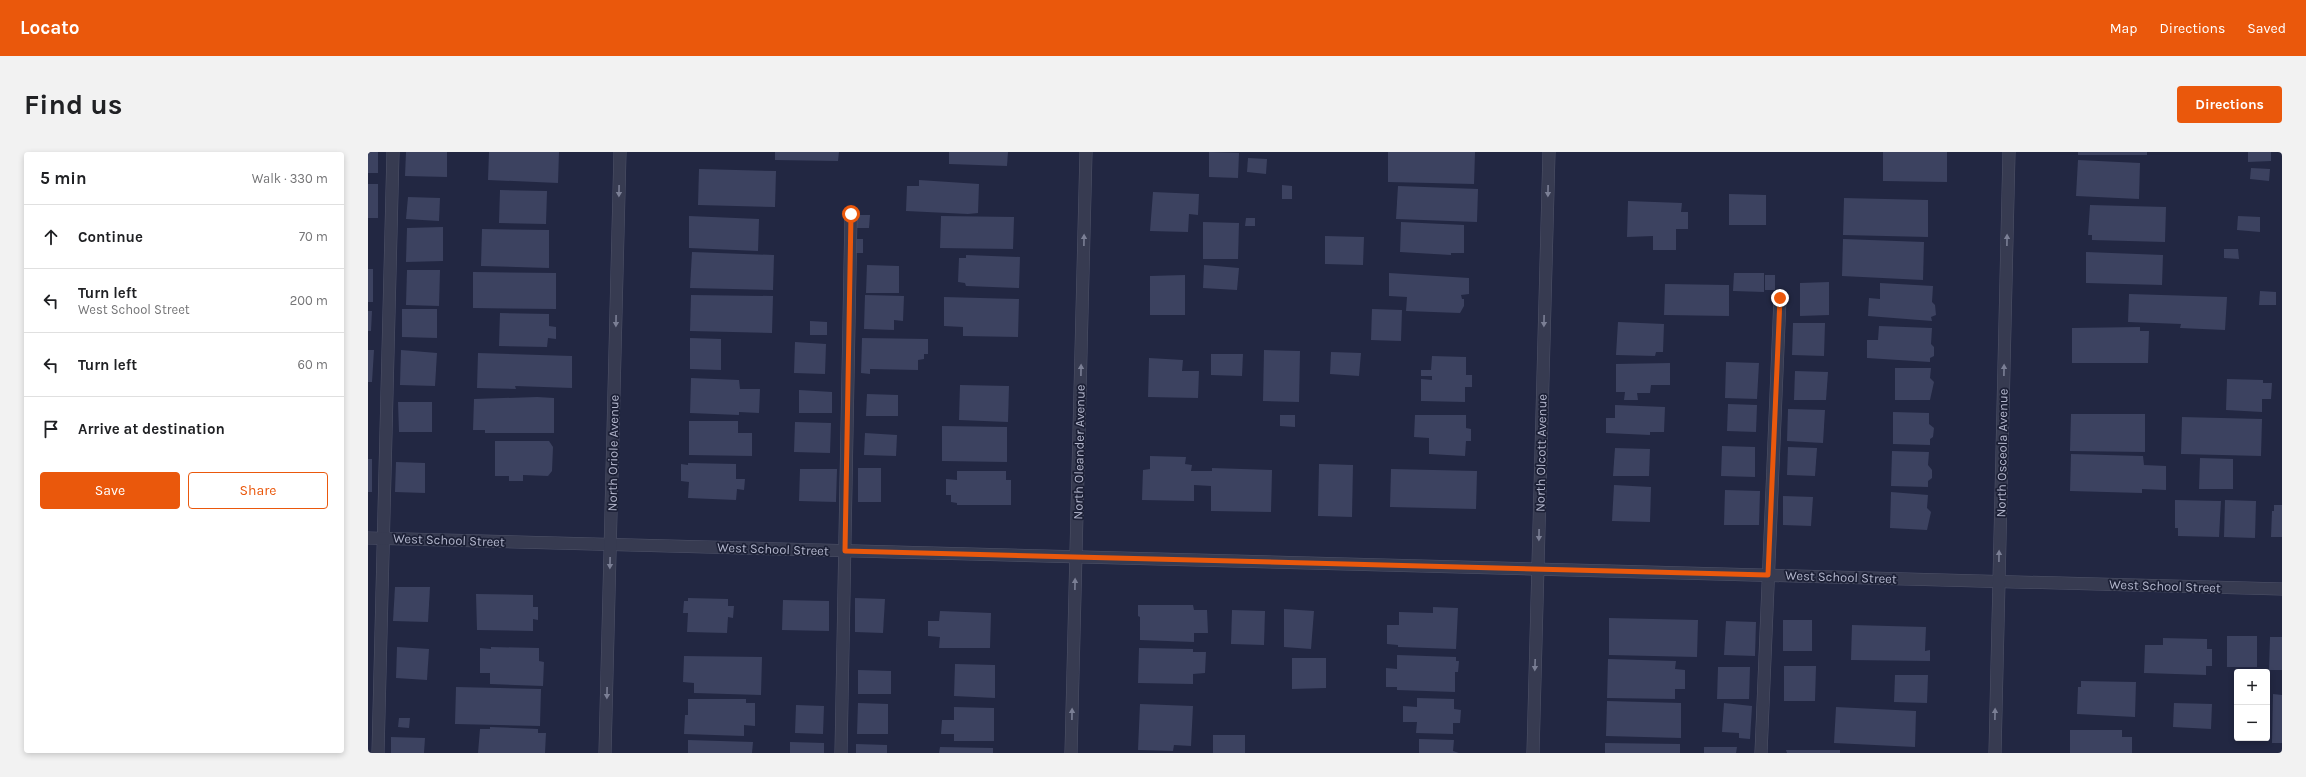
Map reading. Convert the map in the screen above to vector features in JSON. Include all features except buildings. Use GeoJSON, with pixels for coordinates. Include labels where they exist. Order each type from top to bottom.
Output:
{"type":"FeatureCollection","features":[{"type":"Feature","properties":{"kind":"street"},"geometry":{"type":"LineString","coordinates":[[378,753],[393,152]]}},
{"type":"Feature","properties":{"kind":"street","name":"North Oriole Avenue"},"geometry":{"type":"LineString","coordinates":[[605,753],[620,152]]}},
{"type":"Feature","properties":{"kind":"street","name":"North Oleander Avenue"},"geometry":{"type":"LineString","coordinates":[[1071,753],[1086,152]]}},
{"type":"Feature","properties":{"kind":"street","name":"North Olcott Avenue"},"geometry":{"type":"LineString","coordinates":[[1533,753],[1549,152]]}},
{"type":"Feature","properties":{"kind":"street","name":"North Osceola Avenue"},"geometry":{"type":"LineString","coordinates":[[1994,753],[2009,152]]}},
{"type":"Feature","properties":{"kind":"street"},"geometry":{"type":"LineString","coordinates":[[841,753],[851,214]]}},
{"type":"Feature","properties":{"kind":"street"},"geometry":{"type":"LineString","coordinates":[[1761,753],[1780,298]]}},
{"type":"Feature","properties":{"kind":"street","name":"West School Street"},"geometry":{"type":"LineString","coordinates":[[368,538],[2282,589]]}},
{"type":"Feature","properties":{"kind":"route"},"geometry":{"type":"LineString","coordinates":[[851,214],[845,551],[1768,575],[1780,298]]}}]}
